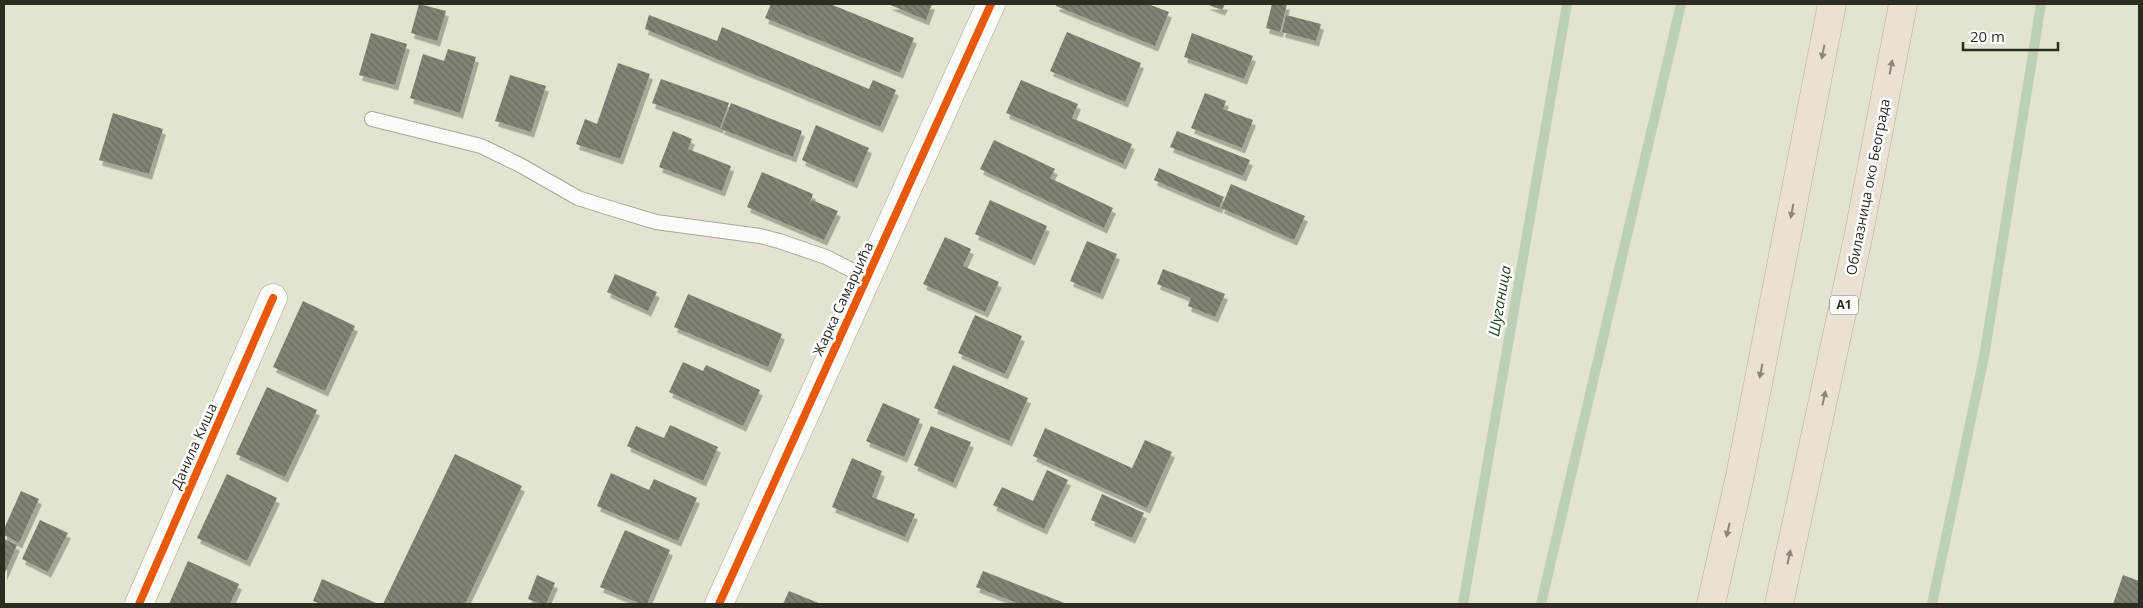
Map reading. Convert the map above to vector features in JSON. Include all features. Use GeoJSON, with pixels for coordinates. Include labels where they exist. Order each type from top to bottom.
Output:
{"type":"FeatureCollection","features":[{"type":"Feature","properties":{"kind":"highway"},"geometry":{"type":"LineString","coordinates":[[1711,604],[1740,476],[1832,4]]}},
{"type":"Feature","properties":{"kind":"highway","name":"Обилазница око Београда"},"geometry":{"type":"LineString","coordinates":[[1779,604],[1860,233],[1903,4]]}},
{"type":"Feature","properties":{"kind":"street","name":"Жарка Самарџића"},"geometry":{"type":"LineString","coordinates":[[719,604],[991,4]]}},
{"type":"Feature","properties":{"kind":"street","name":"Данила Киша"},"geometry":{"type":"LineString","coordinates":[[139,604],[273,298]]}},
{"type":"Feature","properties":{"kind":"lane"},"geometry":{"type":"LineString","coordinates":[[372,119],[481,146],[520,165],[578,198],[656,222],[760,236],[779,241],[826,257],[867,278]]}},
{"type":"Feature","properties":{"kind":"building"},"geometry":{"type":"Polygon","coordinates":[[[419,4],[446,11],[437,41],[411,33],[419,4]]]}},
{"type":"Feature","properties":{"kind":"building"},"geometry":{"type":"Polygon","coordinates":[[[771,4],[830,4],[914,38],[900,73],[765,18],[771,4]]]}},
{"type":"Feature","properties":{"kind":"building"},"geometry":{"type":"Polygon","coordinates":[[[888,4],[932,4],[926,20],[888,4]]]}},
{"type":"Feature","properties":{"kind":"building"},"geometry":{"type":"Polygon","coordinates":[[[1057,4],[1148,4],[1169,12],[1155,46],[1056,6],[1057,4]]]}},
{"type":"Feature","properties":{"kind":"building"},"geometry":{"type":"Polygon","coordinates":[[[1206,4],[1225,4],[1222,10],[1206,4]]]}},
{"type":"Feature","properties":{"kind":"building"},"geometry":{"type":"Polygon","coordinates":[[[1272,4],[1287,4],[1280,32],[1266,28],[1272,4]]]}},
{"type":"Feature","properties":{"kind":"building"},"geometry":{"type":"Polygon","coordinates":[[[649,15],[717,41],[722,27],[869,89],[873,80],[896,90],[880,127],[645,29],[649,15]]]}},
{"type":"Feature","properties":{"kind":"building"},"geometry":{"type":"Polygon","coordinates":[[[1286,15],[1321,24],[1316,41],[1282,32],[1286,15]]]}},
{"type":"Feature","properties":{"kind":"building"},"geometry":{"type":"Polygon","coordinates":[[[1067,32],[1141,63],[1125,102],[1050,71],[1067,32]]]}},
{"type":"Feature","properties":{"kind":"building"},"geometry":{"type":"Polygon","coordinates":[[[371,33],[407,44],[395,85],[359,75],[371,33]]]}},
{"type":"Feature","properties":{"kind":"building"},"geometry":{"type":"Polygon","coordinates":[[[1192,33],[1253,56],[1244,79],[1184,57],[1192,33]]]}},
{"type":"Feature","properties":{"kind":"building"},"geometry":{"type":"Polygon","coordinates":[[[448,49],[476,57],[460,113],[410,98],[423,54],[444,61],[448,49]]]}},
{"type":"Feature","properties":{"kind":"building"},"geometry":{"type":"Polygon","coordinates":[[[618,63],[650,74],[620,159],[576,144],[585,119],[597,124],[618,63]]]}},
{"type":"Feature","properties":{"kind":"building"},"geometry":{"type":"Polygon","coordinates":[[[510,75],[546,86],[531,132],[495,121],[510,75]]]}},
{"type":"Feature","properties":{"kind":"building"},"geometry":{"type":"Polygon","coordinates":[[[661,79],[729,103],[720,128],[652,103],[661,79]]]}},
{"type":"Feature","properties":{"kind":"building"},"geometry":{"type":"Polygon","coordinates":[[[1021,80],[1078,104],[1072,118],[1132,144],[1123,164],[1006,113],[1021,80]]]}},
{"type":"Feature","properties":{"kind":"building"},"geometry":{"type":"Polygon","coordinates":[[[1205,93],[1226,101],[1223,109],[1253,120],[1242,148],[1191,128],[1205,93]]]}},
{"type":"Feature","properties":{"kind":"building"},"geometry":{"type":"Polygon","coordinates":[[[731,103],[802,131],[793,157],[721,129],[731,103]]]}},
{"type":"Feature","properties":{"kind":"building"},"geometry":{"type":"Polygon","coordinates":[[[113,113],[163,129],[149,174],[99,160],[113,113]]]}},
{"type":"Feature","properties":{"kind":"building"},"geometry":{"type":"Polygon","coordinates":[[[816,125],[869,148],[854,183],[802,160],[816,125]]]}},
{"type":"Feature","properties":{"kind":"building"},"geometry":{"type":"Polygon","coordinates":[[[673,131],[692,139],[688,149],[731,166],[722,191],[659,167],[673,131]]]}},
{"type":"Feature","properties":{"kind":"building"},"geometry":{"type":"Polygon","coordinates":[[[1177,131],[1250,160],[1243,176],[1170,147],[1177,131]]]}},
{"type":"Feature","properties":{"kind":"building"},"geometry":{"type":"Polygon","coordinates":[[[994,140],[1055,169],[1050,178],[1113,208],[1104,228],[980,169],[994,140]]]}},
{"type":"Feature","properties":{"kind":"building"},"geometry":{"type":"Polygon","coordinates":[[[1159,168],[1224,197],[1219,208],[1154,180],[1159,168]]]}},
{"type":"Feature","properties":{"kind":"building"},"geometry":{"type":"Polygon","coordinates":[[[762,172],[813,194],[809,205],[812,200],[838,211],[824,240],[747,207],[762,172]]]}},
{"type":"Feature","properties":{"kind":"building"},"geometry":{"type":"Polygon","coordinates":[[[1231,184],[1305,216],[1294,240],[1221,208],[1231,184]]]}},
{"type":"Feature","properties":{"kind":"building"},"geometry":{"type":"Polygon","coordinates":[[[990,200],[1047,226],[1032,260],[975,234],[990,200]]]}},
{"type":"Feature","properties":{"kind":"building"},"geometry":{"type":"Polygon","coordinates":[[[945,237],[971,249],[963,266],[999,282],[985,312],[923,284],[945,237]]]}},
{"type":"Feature","properties":{"kind":"building"},"geometry":{"type":"Polygon","coordinates":[[[1087,241],[1117,254],[1100,294],[1070,281],[1087,241]]]}},
{"type":"Feature","properties":{"kind":"building"},"geometry":{"type":"Polygon","coordinates":[[[1163,269],[1225,294],[1215,317],[1188,306],[1191,298],[1157,284],[1163,269]]]}},
{"type":"Feature","properties":{"kind":"building"},"geometry":{"type":"Polygon","coordinates":[[[615,274],[657,292],[648,311],[607,292],[615,274]]]}},
{"type":"Feature","properties":{"kind":"building"},"geometry":{"type":"Polygon","coordinates":[[[688,294],[782,334],[768,367],[674,327],[688,294]]]}},
{"type":"Feature","properties":{"kind":"building"},"geometry":{"type":"Polygon","coordinates":[[[303,301],[355,326],[325,391],[273,367],[303,301]]]}},
{"type":"Feature","properties":{"kind":"building"},"geometry":{"type":"Polygon","coordinates":[[[975,315],[1022,336],[1005,374],[958,353],[975,315]]]}},
{"type":"Feature","properties":{"kind":"building"},"geometry":{"type":"Polygon","coordinates":[[[683,362],[703,371],[706,365],[760,390],[743,426],[669,392],[683,362]]]}},
{"type":"Feature","properties":{"kind":"building"},"geometry":{"type":"Polygon","coordinates":[[[953,365],[1028,398],[1009,441],[934,408],[953,365]]]}},
{"type":"Feature","properties":{"kind":"building"},"geometry":{"type":"Polygon","coordinates":[[[267,387],[317,410],[285,477],[236,454],[267,387]]]}},
{"type":"Feature","properties":{"kind":"building"},"geometry":{"type":"Polygon","coordinates":[[[883,403],[920,419],[904,457],[866,441],[883,403]]]}},
{"type":"Feature","properties":{"kind":"building"},"geometry":{"type":"Polygon","coordinates":[[[670,425],[718,447],[703,481],[627,446],[636,426],[664,438],[670,425]]]}},
{"type":"Feature","properties":{"kind":"building"},"geometry":{"type":"Polygon","coordinates":[[[931,426],[971,442],[953,483],[914,465],[931,426]]]}},
{"type":"Feature","properties":{"kind":"building"},"geometry":{"type":"Polygon","coordinates":[[[1045,428],[1132,468],[1145,440],[1172,452],[1147,508],[1033,456],[1045,428]]]}},
{"type":"Feature","properties":{"kind":"building"},"geometry":{"type":"Polygon","coordinates":[[[455,454],[522,486],[465,604],[383,604],[455,454]]]}},
{"type":"Feature","properties":{"kind":"building"},"geometry":{"type":"Polygon","coordinates":[[[852,458],[882,471],[872,497],[915,514],[905,537],[832,507],[852,458]]]}},
{"type":"Feature","properties":{"kind":"building"},"geometry":{"type":"Polygon","coordinates":[[[1047,470],[1068,480],[1044,529],[993,505],[1002,487],[1033,501],[1047,470]]]}},
{"type":"Feature","properties":{"kind":"building"},"geometry":{"type":"Polygon","coordinates":[[[611,473],[649,490],[654,479],[697,498],[678,541],[597,506],[611,473]]]}},
{"type":"Feature","properties":{"kind":"building"},"geometry":{"type":"Polygon","coordinates":[[[227,474],[277,498],[247,561],[197,538],[227,474]]]}},
{"type":"Feature","properties":{"kind":"building"},"geometry":{"type":"Polygon","coordinates":[[[21,491],[39,499],[19,543],[4,535],[4,529],[21,491]]]}},
{"type":"Feature","properties":{"kind":"building"},"geometry":{"type":"Polygon","coordinates":[[[1102,494],[1144,513],[1132,538],[1091,520],[1102,494]]]}},
{"type":"Feature","properties":{"kind":"building"},"geometry":{"type":"Polygon","coordinates":[[[40,520],[68,533],[48,572],[22,559],[40,520]]]}},
{"type":"Feature","properties":{"kind":"building"},"geometry":{"type":"Polygon","coordinates":[[[625,530],[670,550],[647,604],[641,604],[600,587],[625,530]]]}},
{"type":"Feature","properties":{"kind":"building"},"geometry":{"type":"Polygon","coordinates":[[[4,539],[17,545],[4,575],[4,539]]]}},
{"type":"Feature","properties":{"kind":"building"},"geometry":{"type":"Polygon","coordinates":[[[188,561],[239,584],[230,604],[169,604],[188,561]]]}},
{"type":"Feature","properties":{"kind":"building"},"geometry":{"type":"Polygon","coordinates":[[[983,571],[1067,604],[1019,604],[976,587],[983,571]]]}},
{"type":"Feature","properties":{"kind":"building"},"geometry":{"type":"Polygon","coordinates":[[[537,575],[555,583],[546,604],[528,599],[537,575]]]}},
{"type":"Feature","properties":{"kind":"building"},"geometry":{"type":"Polygon","coordinates":[[[2123,575],[2139,581],[2139,604],[2113,604],[2123,575]]]}},
{"type":"Feature","properties":{"kind":"building"},"geometry":{"type":"Polygon","coordinates":[[[322,579],[376,604],[321,604],[313,601],[322,579]]]}},
{"type":"Feature","properties":{"kind":"building"},"geometry":{"type":"Polygon","coordinates":[[[789,591],[821,604],[783,604],[789,591]]]}},
{"type":"Feature","properties":{"kind":"waterway","name":"Шуганица"},"geometry":{"type":"LineString","coordinates":[[1463,604],[1567,4]]}},
{"type":"Feature","properties":{"kind":"waterway"},"geometry":{"type":"LineString","coordinates":[[1541,604],[1681,4]]}},
{"type":"Feature","properties":{"kind":"waterway"},"geometry":{"type":"LineString","coordinates":[[1932,604],[1984,357],[2041,4]]}},
{"type":"Feature","properties":{"kind":"cycle path"},"geometry":{"type":"LineString","coordinates":[[719,604],[991,4]]}},
{"type":"Feature","properties":{"kind":"cycle path"},"geometry":{"type":"LineString","coordinates":[[139,604],[273,298]]}}]}
